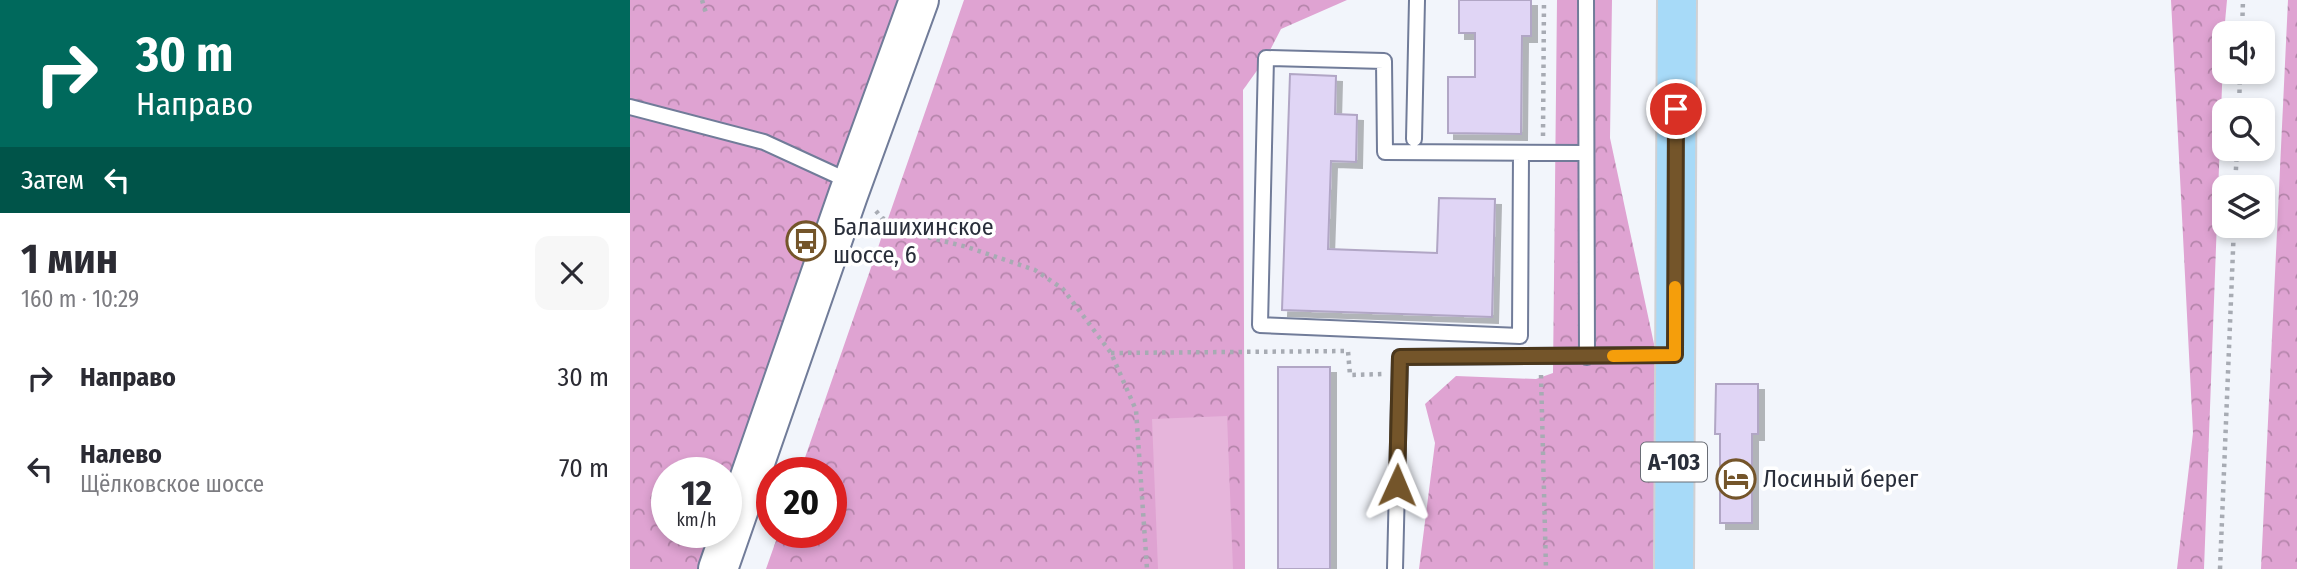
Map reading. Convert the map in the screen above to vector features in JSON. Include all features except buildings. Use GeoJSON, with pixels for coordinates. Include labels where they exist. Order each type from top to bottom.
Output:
{"type":"FeatureCollection","features":[{"type":"Feature","properties":{"kind":"main road"},"geometry":{"type":"LineString","coordinates":[[718,569],[864,197],[919,0]]}},
{"type":"Feature","properties":{"kind":"main road","name":"А-103"},"geometry":{"type":"LineString","coordinates":[[1674,569],[1677,0]]}},
{"type":"Feature","properties":{"kind":"lane"},"geometry":{"type":"LineString","coordinates":[[1414,139],[1416,0]]}},
{"type":"Feature","properties":{"kind":"lane"},"geometry":{"type":"LineString","coordinates":[[1586,0],[1587,357]]}},
{"type":"Feature","properties":{"kind":"lane"},"geometry":{"type":"LineString","coordinates":[[1521,153],[1520,337],[1260,326],[1266,58],[1384,61],[1385,152],[1586,153]]}},
{"type":"Feature","properties":{"kind":"lane"},"geometry":{"type":"LineString","coordinates":[[630,107],[764,142],[864,197]]}},
{"type":"Feature","properties":{"kind":"lane"},"geometry":{"type":"LineString","coordinates":[[1395,569],[1400,357],[1675,355]]}},
{"type":"Feature","properties":{"kind":"path"},"geometry":{"type":"LineString","coordinates":[[702,0],[706,13]]}},
{"type":"Feature","properties":{"kind":"path"},"geometry":{"type":"LineString","coordinates":[[2242,21],[2243,0]]}},
{"type":"Feature","properties":{"kind":"path"},"geometry":{"type":"LineString","coordinates":[[864,197],[882,218],[923,236],[967,247],[1035,270],[1063,289],[1111,353],[1136,410],[1147,569]]}},
{"type":"Feature","properties":{"kind":"path"},"geometry":{"type":"LineString","coordinates":[[2220,569],[2234,238]]}},
{"type":"Feature","properties":{"kind":"path"},"geometry":{"type":"LineString","coordinates":[[1111,353],[1348,351],[1350,375],[1399,374]]}},
{"type":"Feature","properties":{"kind":"green space"},"geometry":{"type":"Polygon","coordinates":[[[630,0],[906,0],[742,457],[651,457],[651,548],[709,548],[702,569],[630,569],[630,0]]]}},
{"type":"Feature","properties":{"kind":"green space"},"geometry":{"type":"Polygon","coordinates":[[[964,0],[1347,0],[1281,29],[1266,58],[1243,90],[1245,569],[766,569],[773,548],[847,548],[847,457],[805,457],[964,0]]]}},
{"type":"Feature","properties":{"kind":"green space"},"geometry":{"type":"Polygon","coordinates":[[[1557,0],[1612,0],[1610,138],[1660,372],[1653,569],[1419,569],[1435,443],[1425,404],[1456,376],[1536,379],[1553,373],[1557,0]]]}},
{"type":"Feature","properties":{"kind":"green space"},"geometry":{"type":"Polygon","coordinates":[[[2171,0],[2227,0],[2225,21],[2212,21],[2212,84],[2222,84],[2222,98],[2212,98],[2212,161],[2219,161],[2219,175],[2212,175],[2212,238],[2216,238],[2204,569],[2177,569],[2193,433],[2171,0]]]}},
{"type":"Feature","properties":{"kind":"green space"},"geometry":{"type":"Polygon","coordinates":[[[2288,0],[2297,0],[2297,569],[2261,569],[2288,0]]]}},
{"type":"Feature","properties":{"kind":"shaded area"},"geometry":{"type":"Polygon","coordinates":[[[1227,416],[1233,569],[1158,569],[1152,419],[1227,416]]]}},
{"type":"Feature","properties":{"kind":"slow traffic"},"geometry":{"type":"LineString","coordinates":[[1613,356],[1675,355],[1675,287]]}},
{"type":"Feature","properties":{"kind":"place","name":"Балашихинское шоссе, 6"},"geometry":{"type":"Point","coordinates":[806,241]}},
{"type":"Feature","properties":{"kind":"place","name":"Лосиный берег"},"geometry":{"type":"Point","coordinates":[1736,479]}},
{"type":"Feature","properties":{"kind":"route"},"geometry":{"type":"LineString","coordinates":[[1397,485],[1400,357],[1675,355],[1676,109]]}}]}
